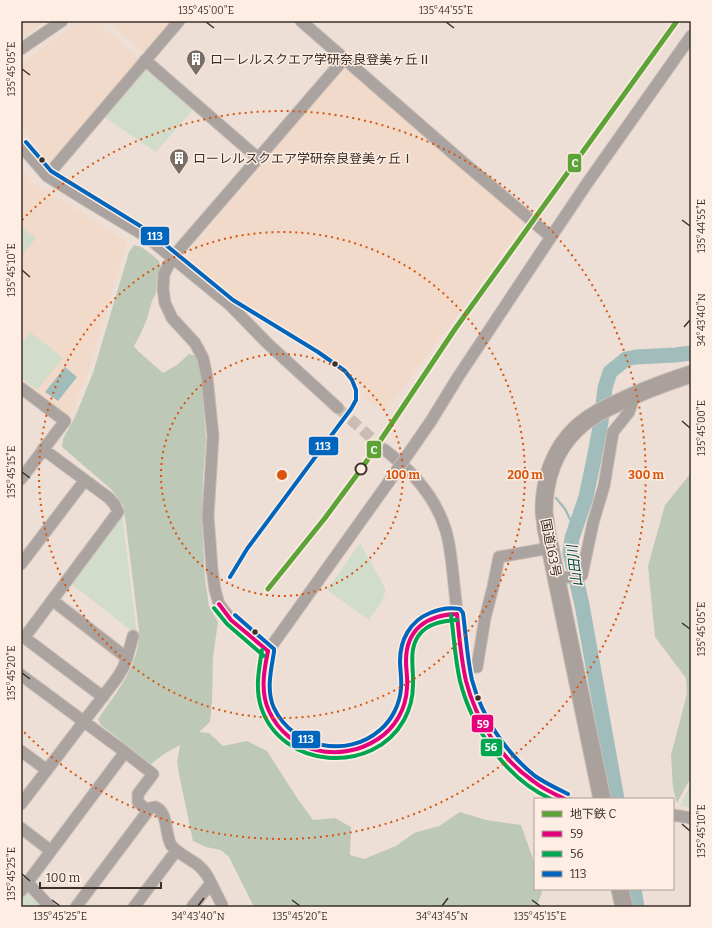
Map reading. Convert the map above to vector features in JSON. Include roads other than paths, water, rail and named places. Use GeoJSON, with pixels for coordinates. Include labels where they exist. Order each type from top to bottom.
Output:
{"type":"FeatureCollection","features":[{"type":"Feature","properties":{"kind":"highway","name":"国道163号"},"geometry":{"type":"LineString","coordinates":[[602,798],[568,577],[550,548],[546,528],[544,511],[548,479],[554,458],[564,443],[576,429],[594,415],[625,399],[691,374]]}},
{"type":"Feature","properties":{"kind":"highway"},"geometry":{"type":"LineString","coordinates":[[620,890],[624,907]]}},
{"type":"Feature","properties":{"kind":"street"},"geometry":{"type":"LineString","coordinates":[[21,49],[62,21]]}},
{"type":"Feature","properties":{"kind":"street"},"geometry":{"type":"LineString","coordinates":[[47,176],[179,21]]}},
{"type":"Feature","properties":{"kind":"street"},"geometry":{"type":"LineString","coordinates":[[301,21],[457,157],[551,236]]}},
{"type":"Feature","properties":{"kind":"street"},"geometry":{"type":"LineString","coordinates":[[458,614],[437,616],[422,623],[417,628],[410,638],[407,648],[407,692],[400,715],[388,732],[378,740],[363,748],[338,753],[314,750],[293,739],[274,720],[268,710],[264,695],[264,680],[268,651],[388,483],[551,236],[691,36]]}},
{"type":"Feature","properties":{"kind":"street"},"geometry":{"type":"LineString","coordinates":[[268,651],[231,620],[219,604],[214,590],[208,516],[213,436],[207,377],[203,358],[198,348],[172,318],[165,303],[163,289],[164,274],[172,258],[344,59]]}},
{"type":"Feature","properties":{"kind":"street"},"geometry":{"type":"LineString","coordinates":[[145,60],[258,158]]}},
{"type":"Feature","properties":{"kind":"street"},"geometry":{"type":"LineString","coordinates":[[21,146],[47,176],[87,202],[147,237],[230,305],[268,343],[338,408]]}},
{"type":"Feature","properties":{"kind":"street"},"geometry":{"type":"LineString","coordinates":[[21,479],[65,421],[23,393]]}},
{"type":"Feature","properties":{"kind":"street"},"geometry":{"type":"LineString","coordinates":[[568,577],[582,575],[593,523],[604,486],[613,432],[629,412],[632,403],[625,399]]}},
{"type":"Feature","properties":{"kind":"street"},"geometry":{"type":"LineString","coordinates":[[43,449],[109,498],[115,505],[118,512],[23,637],[103,697]]}},
{"type":"Feature","properties":{"kind":"street"},"geometry":{"type":"LineString","coordinates":[[385,450],[413,475],[427,491],[440,515],[446,531],[450,546],[463,668],[468,689],[475,706],[488,730],[506,757],[516,768],[548,792],[563,798]]}},
{"type":"Feature","properties":{"kind":"street"},"geometry":{"type":"LineString","coordinates":[[21,564],[84,480]]}},
{"type":"Feature","properties":{"kind":"street"},"geometry":{"type":"LineString","coordinates":[[463,668],[477,667],[486,618],[500,557],[550,548]]}},
{"type":"Feature","properties":{"kind":"street"},"geometry":{"type":"LineString","coordinates":[[52,600],[127,658]]}},
{"type":"Feature","properties":{"kind":"street"},"geometry":{"type":"LineString","coordinates":[[21,804],[117,678],[127,658],[133,636]]}},
{"type":"Feature","properties":{"kind":"street"},"geometry":{"type":"LineString","coordinates":[[21,675],[153,774],[138,794],[138,802],[148,810]]}},
{"type":"Feature","properties":{"kind":"street"},"geometry":{"type":"LineString","coordinates":[[21,751],[47,770]]}},
{"type":"Feature","properties":{"kind":"street"},"geometry":{"type":"LineString","coordinates":[[50,907],[24,887],[125,752]]}},
{"type":"Feature","properties":{"kind":"street"},"geometry":{"type":"LineString","coordinates":[[76,907],[148,810],[155,807],[160,810],[164,818],[169,841],[176,851],[202,869],[211,882],[222,905],[221,907]]}},
{"type":"Feature","properties":{"kind":"street"},"geometry":{"type":"LineString","coordinates":[[674,815],[691,818]]}},
{"type":"Feature","properties":{"kind":"street"},"geometry":{"type":"LineString","coordinates":[[21,828],[51,851]]}},
{"type":"Feature","properties":{"kind":"street"},"geometry":{"type":"LineString","coordinates":[[134,907],[176,851]]}},
{"type":"Feature","properties":{"kind":"street"},"geometry":{"type":"LineString","coordinates":[[192,907],[211,882]]}},
{"type":"Feature","properties":{"kind":"water"},"geometry":{"type":"Polygon","coordinates":[[[65,367],[77,377],[58,401],[45,392],[65,367]]]}},
{"type":"Feature","properties":{"kind":"waterway","name":"山田川"},"geometry":{"type":"LineString","coordinates":[[617,798],[582,605],[570,553],[572,538],[586,497],[601,422],[605,388],[610,372],[626,359],[691,353]]}},
{"type":"Feature","properties":{"kind":"waterway"},"geometry":{"type":"LineString","coordinates":[[556,498],[565,509],[575,529]]}},
{"type":"Feature","properties":{"kind":"waterway","name":"山田川"},"geometry":{"type":"LineString","coordinates":[[634,890],[637,907]]}},
{"type":"Feature","properties":{"kind":"tunnel"},"geometry":{"type":"LineString","coordinates":[[338,408],[385,450]]}},
{"type":"Feature","properties":{"kind":"metro line","name":"C"},"geometry":{"type":"LineString","coordinates":[[268,589],[325,518],[362,468],[455,329],[677,21]]}},
{"type":"Feature","properties":{"kind":"place","name":"ローレルスクエア学研奈良登美ヶ丘Ⅱ"},"geometry":{"type":"Point","coordinates":[196,76]}},
{"type":"Feature","properties":{"kind":"place","name":"ローレルスクエア学研奈良登美ヶ丘Ⅰ"},"geometry":{"type":"Point","coordinates":[179,175]}}]}
